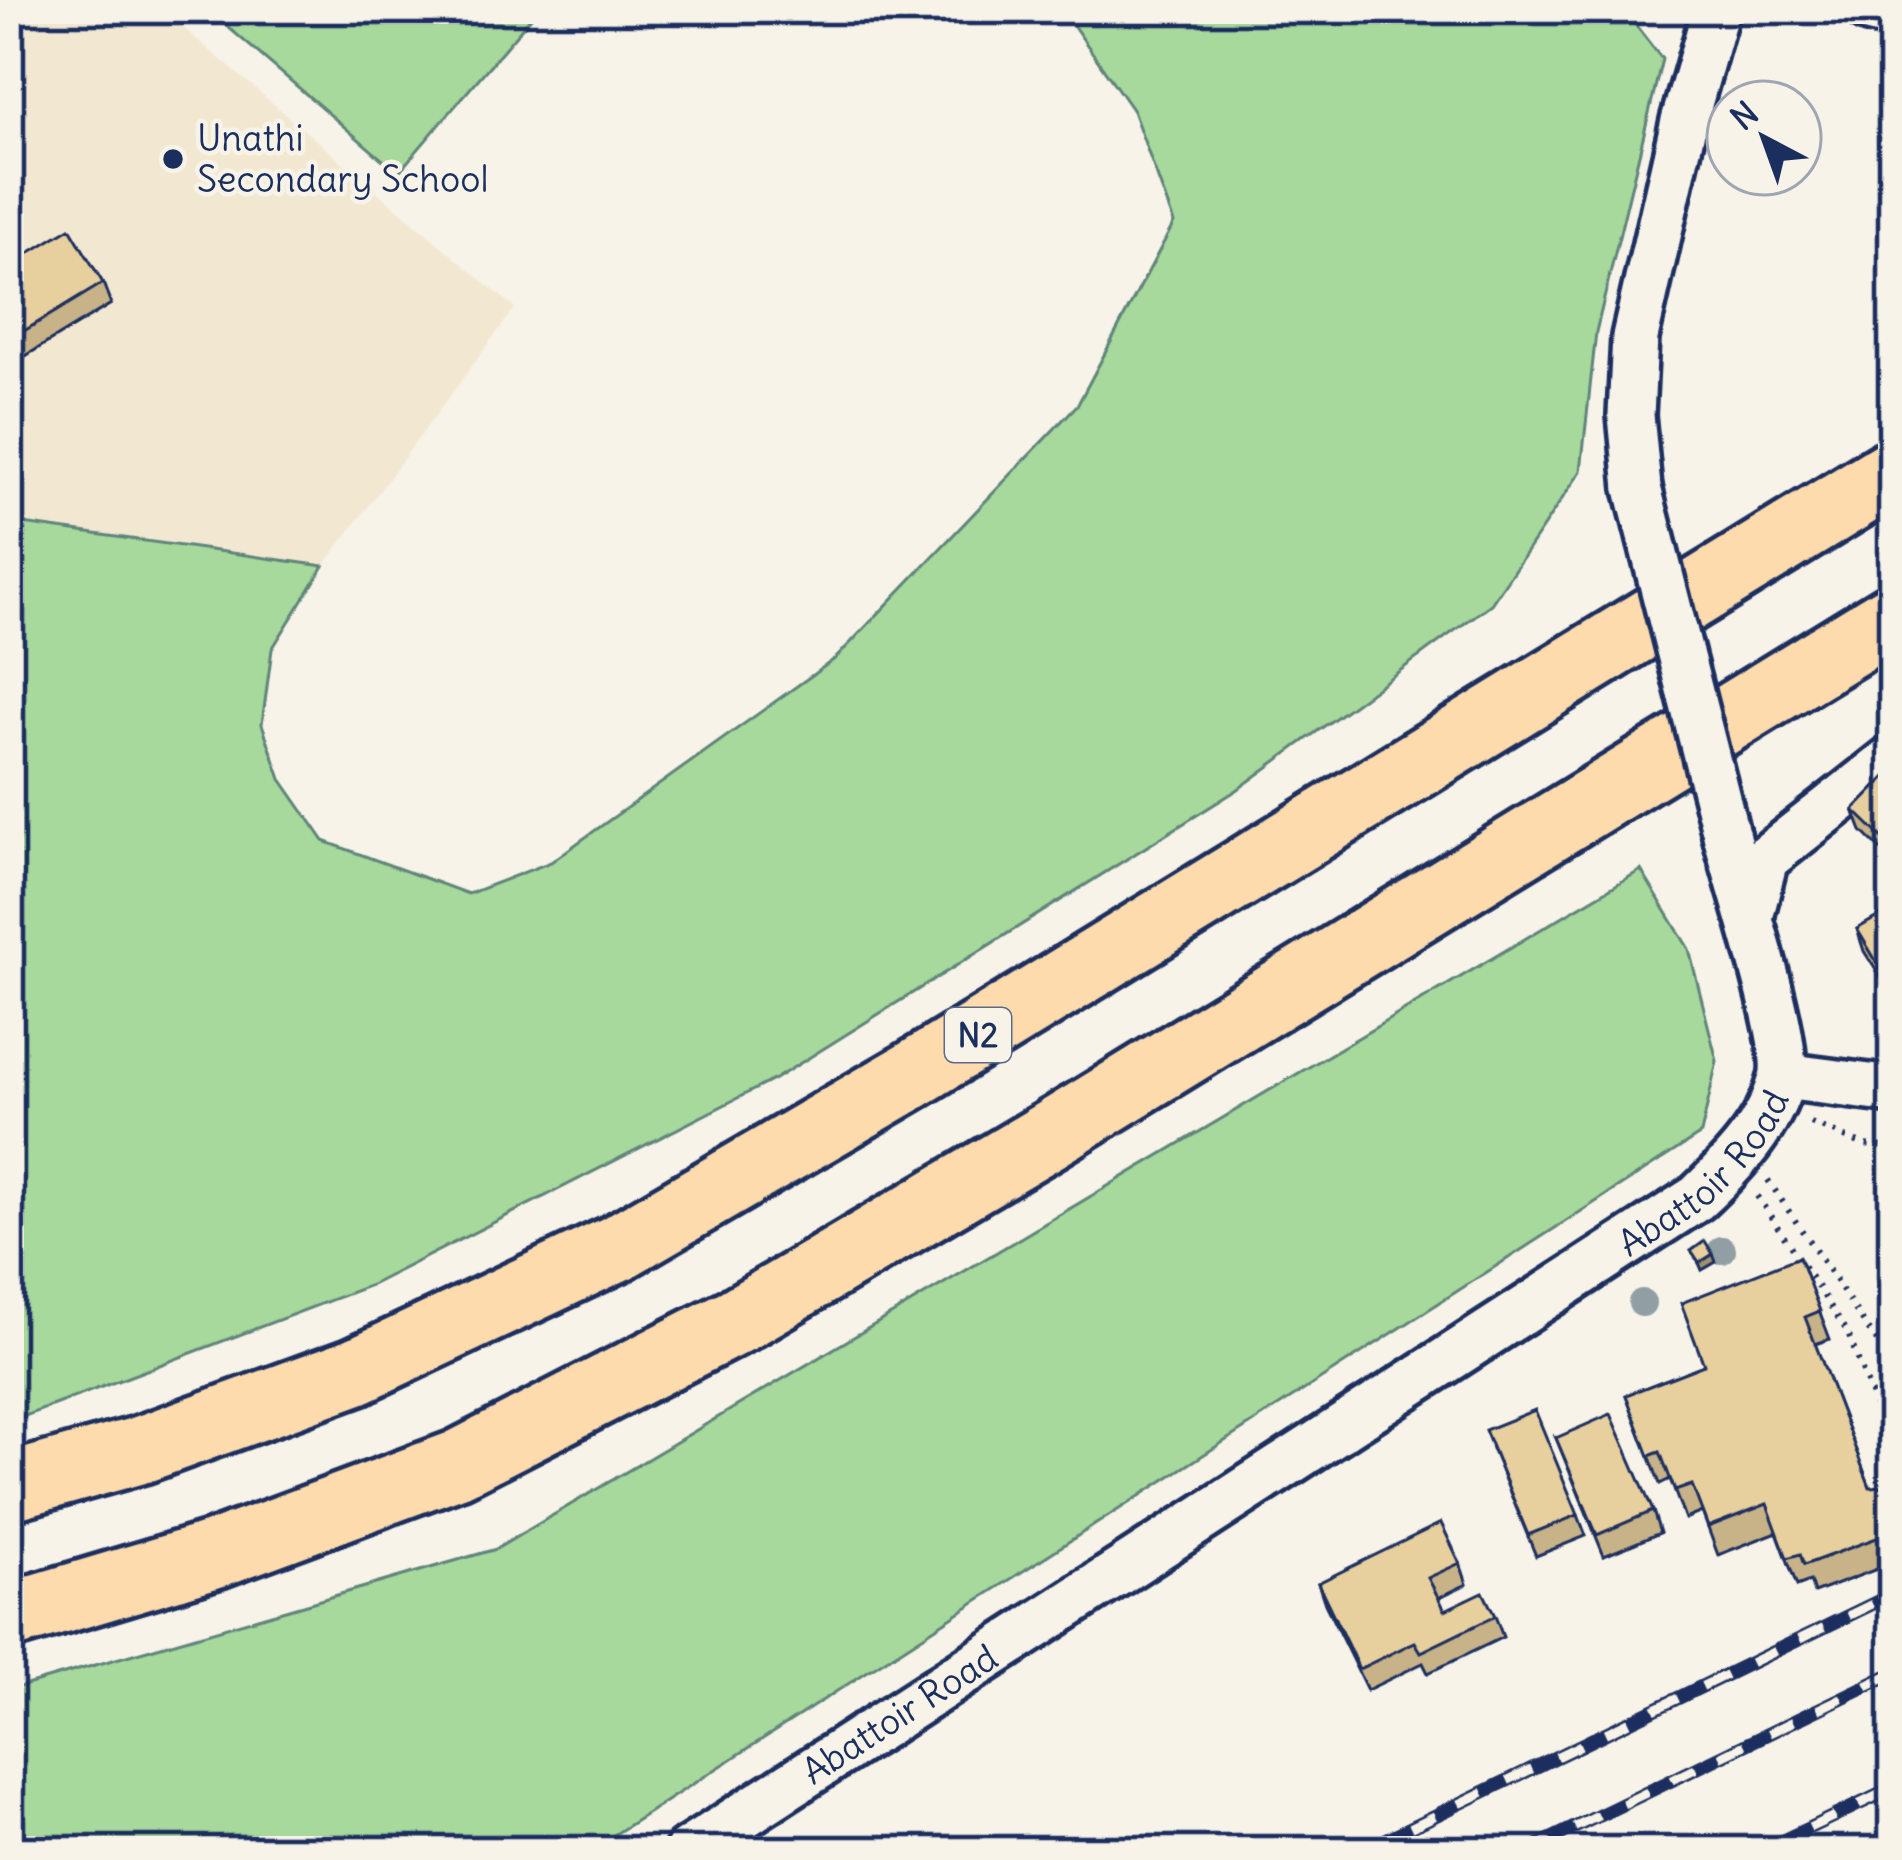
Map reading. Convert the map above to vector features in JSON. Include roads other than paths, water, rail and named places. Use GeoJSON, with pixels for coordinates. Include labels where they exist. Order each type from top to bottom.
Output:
{"type":"FeatureCollection","features":[{"type":"Feature","properties":{"kind":"highway","name":"N2"},"geometry":{"type":"LineString","coordinates":[[9,1487],[140,1450],[356,1371],[617,1248],[932,1063],[1893,472]]}},
{"type":"Feature","properties":{"kind":"highway"},"geometry":{"type":"LineString","coordinates":[[9,1616],[216,1554],[458,1464],[738,1320],[1893,616]]}},
{"type":"Feature","properties":{"kind":"street","name":"Abattoir Road"},"geometry":{"type":"LineString","coordinates":[[688,1851],[1697,1198],[1739,1158],[1775,1091],[1780,1033],[1748,926],[1638,488],[1631,415],[1635,337],[1716,9]]}},
{"type":"Feature","properties":{"kind":"street"},"geometry":{"type":"LineString","coordinates":[[1868,9],[1893,15]]}},
{"type":"Feature","properties":{"kind":"street"},"geometry":{"type":"LineString","coordinates":[[1748,926],[1765,859],[1893,758]]}},
{"type":"Feature","properties":{"kind":"street"},"geometry":{"type":"LineString","coordinates":[[1775,1091],[1893,1090]]}},
{"type":"Feature","properties":{"kind":"railway"},"geometry":{"type":"LineString","coordinates":[[1362,1851],[1893,1594]]}},
{"type":"Feature","properties":{"kind":"railway"},"geometry":{"type":"LineString","coordinates":[[1526,1851],[1893,1673]]}},
{"type":"Feature","properties":{"kind":"railway"},"geometry":{"type":"LineString","coordinates":[[1761,1851],[1893,1788]]}},
{"type":"Feature","properties":{"kind":"place","name":"Unathi Secondary School"},"geometry":{"type":"Point","coordinates":[173,159]}}]}
